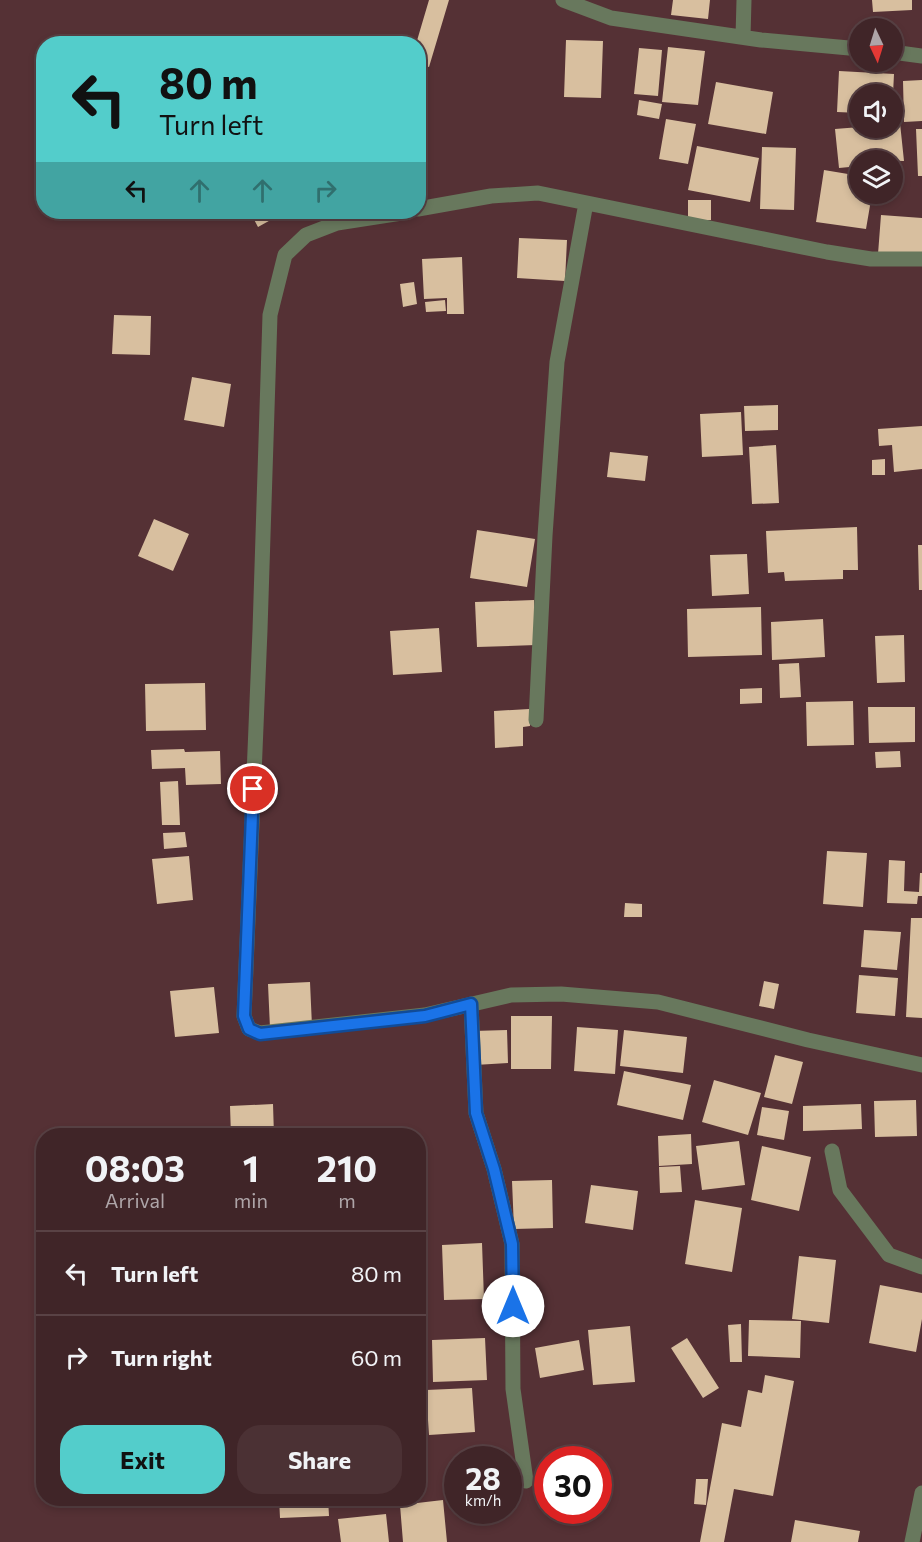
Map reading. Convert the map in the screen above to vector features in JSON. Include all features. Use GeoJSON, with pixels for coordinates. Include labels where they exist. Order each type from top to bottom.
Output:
{"type":"FeatureCollection","features":[{"type":"Feature","properties":{"kind":"street"},"geometry":{"type":"LineString","coordinates":[[563,0],[611,18],[743,37],[849,48]]}},
{"type":"Feature","properties":{"kind":"street"},"geometry":{"type":"LineString","coordinates":[[743,37],[744,0]]}},
{"type":"Feature","properties":{"kind":"street"},"geometry":{"type":"LineString","coordinates":[[903,53],[922,56]]}},
{"type":"Feature","properties":{"kind":"street"},"geometry":{"type":"LineString","coordinates":[[426,208],[491,196],[538,193],[827,252],[871,259],[922,259]]}},
{"type":"Feature","properties":{"kind":"street"},"geometry":{"type":"LineString","coordinates":[[536,720],[557,362],[586,203]]}},
{"type":"Feature","properties":{"kind":"street"},"geometry":{"type":"LineString","coordinates":[[363,219],[337,223],[306,235],[285,255],[270,315],[244,1016],[249,1029],[260,1034],[425,1016],[511,995],[561,994],[658,1002],[808,1040],[922,1065]]}},
{"type":"Feature","properties":{"kind":"street"},"geometry":{"type":"LineString","coordinates":[[471,1004],[476,1113],[494,1169],[512,1244],[513,1389],[526,1482]]}},
{"type":"Feature","properties":{"kind":"street"},"geometry":{"type":"LineString","coordinates":[[832,1151],[840,1190],[889,1255],[922,1267]]}},
{"type":"Feature","properties":{"kind":"street"},"geometry":{"type":"LineString","coordinates":[[916,1538],[922,1493]]}},
{"type":"Feature","properties":{"kind":"building"},"geometry":{"type":"Polygon","coordinates":[[[429,0],[449,0],[429,67],[426,66],[426,36],[418,36],[429,0]]]}},
{"type":"Feature","properties":{"kind":"building"},"geometry":{"type":"Polygon","coordinates":[[[673,0],[710,0],[708,19],[671,15],[673,0]]]}},
{"type":"Feature","properties":{"kind":"building"},"geometry":{"type":"Polygon","coordinates":[[[872,0],[912,0],[912,10],[873,12],[872,0]]]}},
{"type":"Feature","properties":{"kind":"building"},"geometry":{"type":"Polygon","coordinates":[[[566,40],[603,41],[601,98],[564,97],[566,40]]]}},
{"type":"Feature","properties":{"kind":"building"},"geometry":{"type":"Polygon","coordinates":[[[668,47],[705,51],[698,105],[662,102],[668,47]]]}},
{"type":"Feature","properties":{"kind":"building"},"geometry":{"type":"Polygon","coordinates":[[[639,48],[662,50],[658,96],[634,94],[639,48]]]}},
{"type":"Feature","properties":{"kind":"building"},"geometry":{"type":"Polygon","coordinates":[[[839,71],[894,74],[894,84],[849,84],[849,113],[837,112],[839,71]]]}},
{"type":"Feature","properties":{"kind":"building"},"geometry":{"type":"Polygon","coordinates":[[[922,80],[922,121],[904,122],[903,81],[922,80]]]}},
{"type":"Feature","properties":{"kind":"building"},"geometry":{"type":"Polygon","coordinates":[[[716,82],[773,92],[766,134],[708,124],[716,82]]]}},
{"type":"Feature","properties":{"kind":"building"},"geometry":{"type":"Polygon","coordinates":[[[639,100],[662,104],[659,119],[637,115],[639,100]]]}},
{"type":"Feature","properties":{"kind":"building"},"geometry":{"type":"Polygon","coordinates":[[[666,119],[696,124],[688,164],[659,159],[666,119]]]}},
{"type":"Feature","properties":{"kind":"building"},"geometry":{"type":"Polygon","coordinates":[[[849,128],[849,138],[902,138],[903,150],[849,150],[849,167],[839,168],[835,129],[849,128]]]}},
{"type":"Feature","properties":{"kind":"building"},"geometry":{"type":"Polygon","coordinates":[[[916,129],[922,129],[922,176],[918,176],[916,129]]]}},
{"type":"Feature","properties":{"kind":"building"},"geometry":{"type":"Polygon","coordinates":[[[697,146],[759,158],[750,202],[688,190],[697,146]]]}},
{"type":"Feature","properties":{"kind":"building"},"geometry":{"type":"Polygon","coordinates":[[[762,147],[796,148],[794,210],[760,209],[762,147]]]}},
{"type":"Feature","properties":{"kind":"building"},"geometry":{"type":"Polygon","coordinates":[[[824,170],[849,174],[849,204],[870,204],[866,229],[816,222],[824,170]]]}},
{"type":"Feature","properties":{"kind":"building"},"geometry":{"type":"Polygon","coordinates":[[[688,200],[711,200],[711,220],[688,220],[688,200]]]}},
{"type":"Feature","properties":{"kind":"building"},"geometry":{"type":"Polygon","coordinates":[[[881,215],[922,218],[922,258],[878,254],[881,215]]]}},
{"type":"Feature","properties":{"kind":"building"},"geometry":{"type":"Polygon","coordinates":[[[254,219],[272,219],[258,227],[254,219]]]}},
{"type":"Feature","properties":{"kind":"building"},"geometry":{"type":"Polygon","coordinates":[[[519,238],[567,240],[565,281],[517,278],[519,238]]]}},
{"type":"Feature","properties":{"kind":"building"},"geometry":{"type":"Polygon","coordinates":[[[462,257],[464,314],[447,314],[447,298],[424,299],[422,259],[462,257]]]}},
{"type":"Feature","properties":{"kind":"building"},"geometry":{"type":"Polygon","coordinates":[[[414,282],[417,304],[403,307],[400,284],[414,282]]]}},
{"type":"Feature","properties":{"kind":"building"},"geometry":{"type":"Polygon","coordinates":[[[445,300],[446,311],[426,312],[425,302],[445,300]]]}},
{"type":"Feature","properties":{"kind":"building"},"geometry":{"type":"Polygon","coordinates":[[[114,315],[151,316],[150,355],[112,354],[114,315]]]}},
{"type":"Feature","properties":{"kind":"building"},"geometry":{"type":"Polygon","coordinates":[[[192,377],[231,384],[224,427],[184,420],[192,377]]]}},
{"type":"Feature","properties":{"kind":"building"},"geometry":{"type":"Polygon","coordinates":[[[778,405],[778,430],[745,431],[744,406],[778,405]]]}},
{"type":"Feature","properties":{"kind":"building"},"geometry":{"type":"Polygon","coordinates":[[[741,412],[743,455],[702,457],[700,414],[741,412]]]}},
{"type":"Feature","properties":{"kind":"building"},"geometry":{"type":"Polygon","coordinates":[[[922,426],[922,469],[894,472],[892,445],[879,446],[878,429],[922,426]]]}},
{"type":"Feature","properties":{"kind":"building"},"geometry":{"type":"Polygon","coordinates":[[[776,445],[779,503],[752,504],[749,447],[776,445]]]}},
{"type":"Feature","properties":{"kind":"building"},"geometry":{"type":"Polygon","coordinates":[[[610,452],[648,456],[645,481],[607,477],[610,452]]]}},
{"type":"Feature","properties":{"kind":"building"},"geometry":{"type":"Polygon","coordinates":[[[885,459],[885,475],[872,475],[872,460],[885,459]]]}},
{"type":"Feature","properties":{"kind":"building"},"geometry":{"type":"Polygon","coordinates":[[[154,519],[189,534],[173,571],[138,556],[154,519]]]}},
{"type":"Feature","properties":{"kind":"building"},"geometry":{"type":"Polygon","coordinates":[[[857,527],[858,570],[843,570],[843,579],[785,581],[784,572],[768,573],[766,531],[857,527]]]}},
{"type":"Feature","properties":{"kind":"building"},"geometry":{"type":"Polygon","coordinates":[[[477,530],[535,539],[527,587],[470,578],[477,530]]]}},
{"type":"Feature","properties":{"kind":"building"},"geometry":{"type":"Polygon","coordinates":[[[918,545],[922,545],[922,590],[919,590],[918,545]]]}},
{"type":"Feature","properties":{"kind":"building"},"geometry":{"type":"Polygon","coordinates":[[[747,554],[749,594],[712,596],[710,555],[747,554]]]}},
{"type":"Feature","properties":{"kind":"building"},"geometry":{"type":"Polygon","coordinates":[[[534,600],[536,645],[477,647],[475,602],[534,600]]]}},
{"type":"Feature","properties":{"kind":"building"},"geometry":{"type":"Polygon","coordinates":[[[761,607],[762,655],[688,657],[687,609],[761,607]]]}},
{"type":"Feature","properties":{"kind":"building"},"geometry":{"type":"Polygon","coordinates":[[[823,619],[825,657],[772,660],[771,622],[823,619]]]}},
{"type":"Feature","properties":{"kind":"building"},"geometry":{"type":"Polygon","coordinates":[[[439,628],[442,672],[393,675],[390,631],[439,628]]]}},
{"type":"Feature","properties":{"kind":"building"},"geometry":{"type":"Polygon","coordinates":[[[904,635],[905,682],[877,683],[875,636],[904,635]]]}},
{"type":"Feature","properties":{"kind":"building"},"geometry":{"type":"Polygon","coordinates":[[[799,663],[801,697],[780,698],[779,664],[799,663]]]}},
{"type":"Feature","properties":{"kind":"building"},"geometry":{"type":"Polygon","coordinates":[[[205,683],[206,730],[146,731],[145,684],[205,683]]]}},
{"type":"Feature","properties":{"kind":"building"},"geometry":{"type":"Polygon","coordinates":[[[762,688],[762,703],[740,704],[740,689],[762,688]]]}},
{"type":"Feature","properties":{"kind":"building"},"geometry":{"type":"Polygon","coordinates":[[[853,701],[854,745],[807,746],[806,702],[853,701]]]}},
{"type":"Feature","properties":{"kind":"building"},"geometry":{"type":"Polygon","coordinates":[[[868,707],[915,707],[915,742],[869,743],[868,707]]]}},
{"type":"Feature","properties":{"kind":"building"},"geometry":{"type":"Polygon","coordinates":[[[529,709],[530,726],[523,727],[523,746],[495,748],[494,711],[529,709]]]}},
{"type":"Feature","properties":{"kind":"building"},"geometry":{"type":"Polygon","coordinates":[[[184,749],[185,752],[220,751],[221,784],[186,785],[185,768],[152,769],[151,750],[184,749]]]}},
{"type":"Feature","properties":{"kind":"building"},"geometry":{"type":"Polygon","coordinates":[[[900,751],[901,767],[876,768],[875,752],[900,751]]]}},
{"type":"Feature","properties":{"kind":"building"},"geometry":{"type":"Polygon","coordinates":[[[178,781],[180,825],[162,825],[160,782],[178,781]]]}},
{"type":"Feature","properties":{"kind":"building"},"geometry":{"type":"Polygon","coordinates":[[[185,832],[187,847],[164,849],[163,833],[185,832]]]}},
{"type":"Feature","properties":{"kind":"building"},"geometry":{"type":"Polygon","coordinates":[[[827,851],[867,853],[863,907],[823,904],[827,851]]]}},
{"type":"Feature","properties":{"kind":"building"},"geometry":{"type":"Polygon","coordinates":[[[189,856],[193,900],[157,904],[152,859],[189,856]]]}},
{"type":"Feature","properties":{"kind":"building"},"geometry":{"type":"Polygon","coordinates":[[[889,860],[905,861],[904,891],[919,892],[920,873],[922,873],[922,896],[918,896],[917,904],[887,903],[889,860]]]}},
{"type":"Feature","properties":{"kind":"building"},"geometry":{"type":"Polygon","coordinates":[[[625,903],[642,904],[642,917],[624,917],[625,903]]]}},
{"type":"Feature","properties":{"kind":"building"},"geometry":{"type":"Polygon","coordinates":[[[911,918],[922,918],[922,1018],[906,1017],[911,918]]]}},
{"type":"Feature","properties":{"kind":"building"},"geometry":{"type":"Polygon","coordinates":[[[864,930],[901,932],[897,970],[861,967],[864,930]]]}},
{"type":"Feature","properties":{"kind":"building"},"geometry":{"type":"Polygon","coordinates":[[[859,975],[898,978],[895,1016],[856,1013],[859,975]]]}},
{"type":"Feature","properties":{"kind":"building"},"geometry":{"type":"Polygon","coordinates":[[[764,981],[779,984],[774,1009],[759,1006],[764,981]]]}},
{"type":"Feature","properties":{"kind":"building"},"geometry":{"type":"Polygon","coordinates":[[[310,982],[312,1026],[270,1028],[268,984],[310,982]]]}},
{"type":"Feature","properties":{"kind":"building"},"geometry":{"type":"Polygon","coordinates":[[[214,987],[219,1033],[175,1037],[170,991],[214,987]]]}},
{"type":"Feature","properties":{"kind":"building"},"geometry":{"type":"Polygon","coordinates":[[[511,1016],[552,1016],[551,1069],[511,1069],[511,1016]]]}},
{"type":"Feature","properties":{"kind":"building"},"geometry":{"type":"Polygon","coordinates":[[[577,1027],[618,1030],[615,1074],[574,1071],[577,1027]]]}},
{"type":"Feature","properties":{"kind":"building"},"geometry":{"type":"Polygon","coordinates":[[[507,1030],[508,1063],[475,1065],[473,1031],[507,1030]]]}},
{"type":"Feature","properties":{"kind":"building"},"geometry":{"type":"Polygon","coordinates":[[[624,1030],[687,1037],[683,1073],[620,1066],[624,1030]]]}},
{"type":"Feature","properties":{"kind":"building"},"geometry":{"type":"Polygon","coordinates":[[[775,1055],[803,1062],[792,1104],[764,1097],[775,1055]]]}},
{"type":"Feature","properties":{"kind":"building"},"geometry":{"type":"Polygon","coordinates":[[[624,1071],[691,1085],[683,1120],[617,1105],[624,1071]]]}},
{"type":"Feature","properties":{"kind":"building"},"geometry":{"type":"Polygon","coordinates":[[[714,1080],[761,1093],[748,1135],[702,1122],[714,1080]]]}},
{"type":"Feature","properties":{"kind":"building"},"geometry":{"type":"Polygon","coordinates":[[[916,1100],[917,1136],[875,1137],[874,1101],[916,1100]]]}},
{"type":"Feature","properties":{"kind":"building"},"geometry":{"type":"Polygon","coordinates":[[[273,1104],[274,1128],[231,1128],[230,1106],[273,1104]]]}},
{"type":"Feature","properties":{"kind":"building"},"geometry":{"type":"Polygon","coordinates":[[[861,1104],[862,1129],[803,1131],[803,1106],[861,1104]]]}},
{"type":"Feature","properties":{"kind":"building"},"geometry":{"type":"Polygon","coordinates":[[[762,1107],[789,1111],[784,1140],[757,1135],[762,1107]]]}},
{"type":"Feature","properties":{"kind":"building"},"geometry":{"type":"Polygon","coordinates":[[[691,1134],[692,1164],[659,1166],[658,1136],[691,1134]]]}},
{"type":"Feature","properties":{"kind":"building"},"geometry":{"type":"Polygon","coordinates":[[[739,1141],[745,1185],[702,1190],[696,1146],[739,1141]]]}},
{"type":"Feature","properties":{"kind":"building"},"geometry":{"type":"Polygon","coordinates":[[[762,1146],[811,1157],[799,1211],[751,1200],[762,1146]]]}},
{"type":"Feature","properties":{"kind":"building"},"geometry":{"type":"Polygon","coordinates":[[[680,1166],[682,1192],[660,1193],[659,1167],[680,1166]]]}},
{"type":"Feature","properties":{"kind":"building"},"geometry":{"type":"Polygon","coordinates":[[[552,1180],[553,1228],[514,1229],[512,1181],[552,1180]]]}},
{"type":"Feature","properties":{"kind":"building"},"geometry":{"type":"Polygon","coordinates":[[[591,1185],[638,1191],[633,1230],[585,1223],[591,1185]]]}},
{"type":"Feature","properties":{"kind":"building"},"geometry":{"type":"Polygon","coordinates":[[[695,1200],[742,1208],[732,1272],[685,1264],[695,1200]]]}},
{"type":"Feature","properties":{"kind":"building"},"geometry":{"type":"Polygon","coordinates":[[[482,1243],[484,1299],[444,1300],[442,1245],[482,1243]]]}},
{"type":"Feature","properties":{"kind":"building"},"geometry":{"type":"Polygon","coordinates":[[[799,1256],[836,1260],[829,1323],[792,1319],[799,1256]]]}},
{"type":"Feature","properties":{"kind":"building"},"geometry":{"type":"Polygon","coordinates":[[[880,1285],[922,1293],[922,1319],[916,1352],[869,1343],[880,1285]]]}},
{"type":"Feature","properties":{"kind":"building"},"geometry":{"type":"Polygon","coordinates":[[[749,1320],[801,1321],[800,1358],[748,1356],[749,1320]]]}},
{"type":"Feature","properties":{"kind":"building"},"geometry":{"type":"Polygon","coordinates":[[[741,1324],[742,1362],[730,1362],[728,1325],[741,1324]]]}},
{"type":"Feature","properties":{"kind":"building"},"geometry":{"type":"Polygon","coordinates":[[[630,1326],[635,1382],[593,1385],[588,1330],[630,1326]]]}},
{"type":"Feature","properties":{"kind":"building"},"geometry":{"type":"Polygon","coordinates":[[[485,1338],[487,1380],[433,1382],[432,1340],[485,1338]]]}},
{"type":"Feature","properties":{"kind":"building"},"geometry":{"type":"Polygon","coordinates":[[[687,1338],[719,1388],[703,1398],[671,1348],[687,1338]]]}},
{"type":"Feature","properties":{"kind":"building"},"geometry":{"type":"Polygon","coordinates":[[[579,1340],[584,1370],[540,1378],[535,1348],[579,1340]]]}},
{"type":"Feature","properties":{"kind":"building"},"geometry":{"type":"Polygon","coordinates":[[[765,1375],[794,1381],[773,1496],[734,1489],[724,1542],[700,1542],[722,1423],[741,1427],[748,1390],[762,1393],[765,1375]]]}},
{"type":"Feature","properties":{"kind":"building"},"geometry":{"type":"Polygon","coordinates":[[[472,1388],[475,1432],[429,1435],[426,1390],[472,1388]]]}},
{"type":"Feature","properties":{"kind":"building"},"geometry":{"type":"Polygon","coordinates":[[[696,1479],[708,1479],[706,1505],[694,1504],[696,1479]]]}},
{"type":"Feature","properties":{"kind":"building"},"geometry":{"type":"Polygon","coordinates":[[[443,1500],[447,1542],[403,1542],[400,1506],[426,1506],[426,1502],[443,1500]]]}},
{"type":"Feature","properties":{"kind":"building"},"geometry":{"type":"Polygon","coordinates":[[[279,1506],[328,1506],[329,1516],[280,1518],[279,1506]]]}},
{"type":"Feature","properties":{"kind":"building"},"geometry":{"type":"Polygon","coordinates":[[[386,1514],[389,1542],[341,1542],[338,1519],[386,1514]]]}},
{"type":"Feature","properties":{"kind":"building"},"geometry":{"type":"Polygon","coordinates":[[[795,1520],[860,1531],[858,1542],[791,1542],[795,1520]]]}},
{"type":"Feature","properties":{"kind":"route"},"geometry":{"type":"LineString","coordinates":[[253,789],[244,1016],[249,1029],[260,1034],[425,1016],[471,1004],[476,1113],[494,1169],[512,1244],[513,1306]]}}]}
